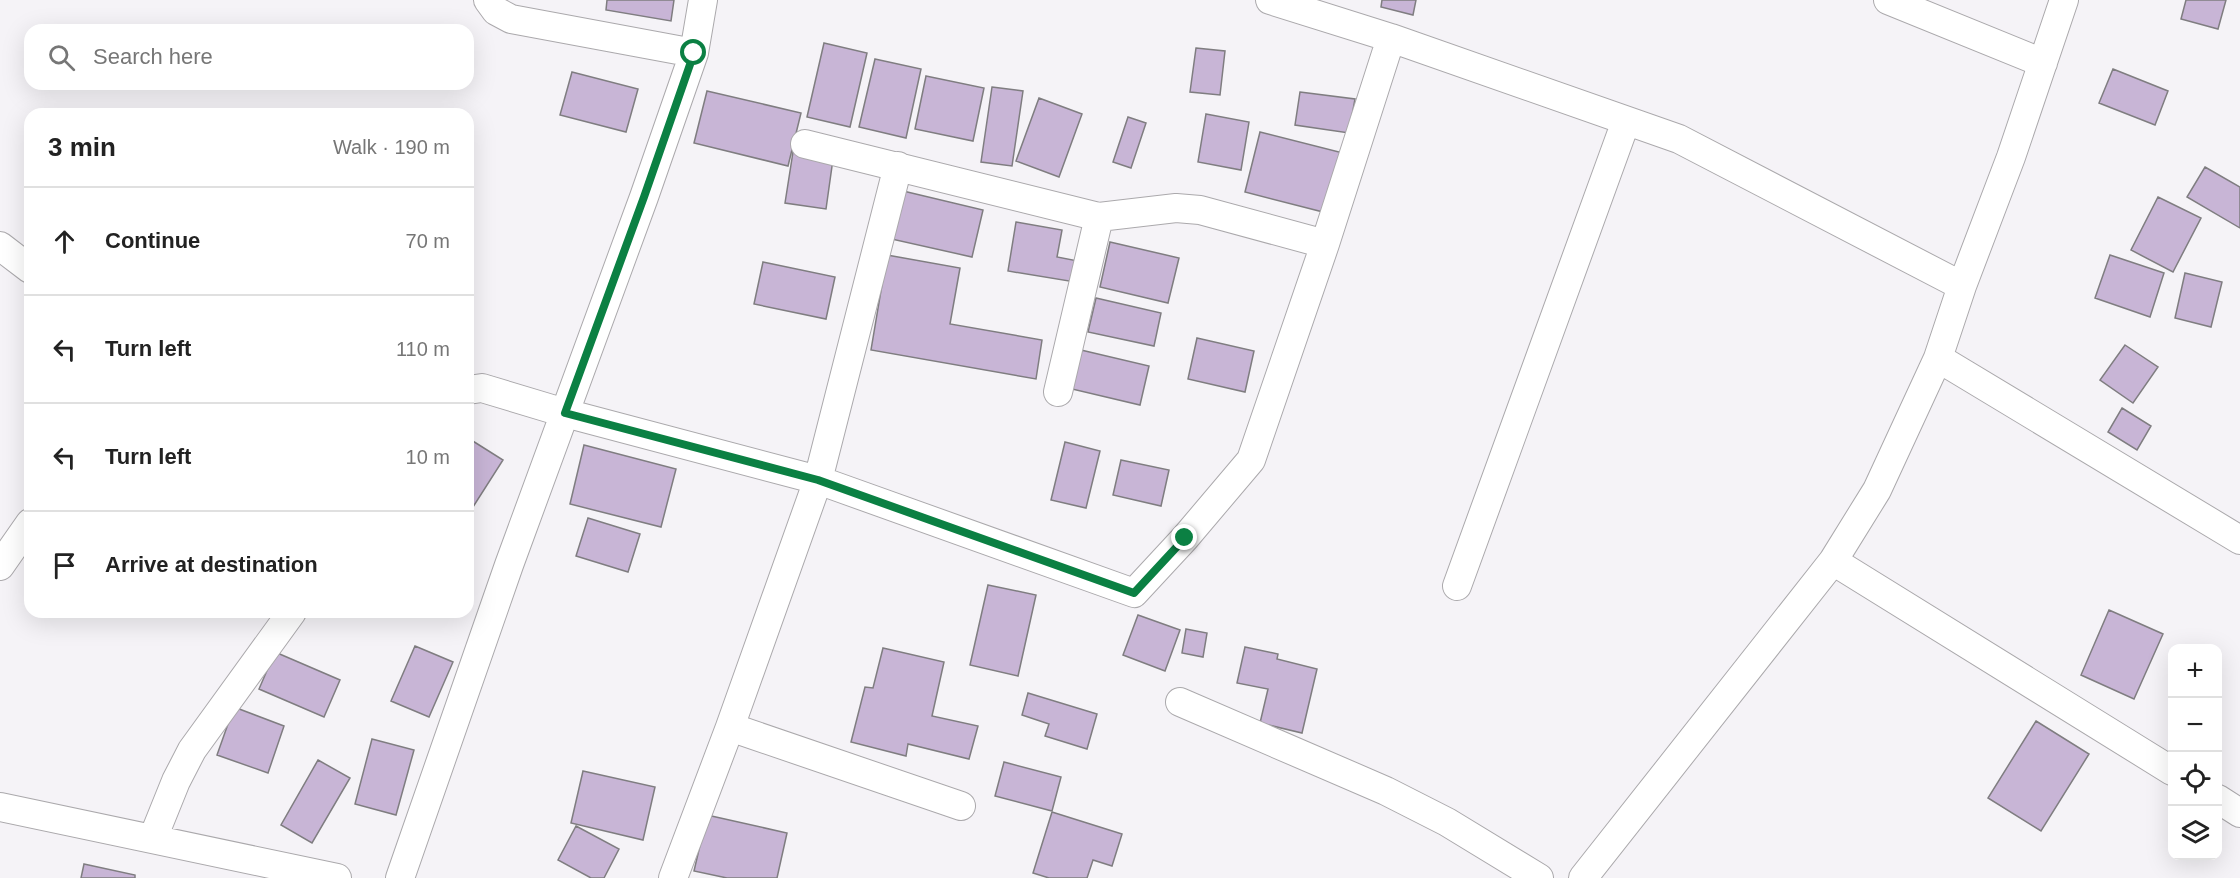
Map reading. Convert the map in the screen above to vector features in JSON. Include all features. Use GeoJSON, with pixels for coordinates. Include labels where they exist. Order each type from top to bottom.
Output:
{"type":"FeatureCollection","features":[{"type":"Feature","properties":{"kind":"street"},"geometry":{"type":"LineString","coordinates":[[488,0],[496,11],[511,19],[694,53]]}},
{"type":"Feature","properties":{"kind":"street"},"geometry":{"type":"LineString","coordinates":[[400,878],[694,53],[703,0]]}},
{"type":"Feature","properties":{"kind":"street"},"geometry":{"type":"LineString","coordinates":[[1270,0],[1391,38],[1679,139],[1962,286]]}},
{"type":"Feature","properties":{"kind":"street"},"geometry":{"type":"LineString","coordinates":[[1888,0],[2043,63]]}},
{"type":"Feature","properties":{"kind":"street"},"geometry":{"type":"LineString","coordinates":[[1583,878],[1833,561],[1877,489],[1938,358],[1962,286],[2011,157],[2064,0]]}},
{"type":"Feature","properties":{"kind":"street"},"geometry":{"type":"LineString","coordinates":[[474,389],[482,388],[565,413],[818,480],[1134,593],[1185,538],[1251,460],[1325,244],[1391,38]]}},
{"type":"Feature","properties":{"kind":"street"},"geometry":{"type":"LineString","coordinates":[[1457,586],[1626,121]]}},
{"type":"Feature","properties":{"kind":"street"},"geometry":{"type":"LineString","coordinates":[[805,144],[1099,217],[1176,208],[1200,210],[1325,244]]}},
{"type":"Feature","properties":{"kind":"street"},"geometry":{"type":"LineString","coordinates":[[673,878],[730,727],[818,480],[898,166]]}},
{"type":"Feature","properties":{"kind":"street"},"geometry":{"type":"LineString","coordinates":[[1058,392],[1099,217]]}},
{"type":"Feature","properties":{"kind":"street"},"geometry":{"type":"LineString","coordinates":[[0,246],[24,264]]}},
{"type":"Feature","properties":{"kind":"street"},"geometry":{"type":"LineString","coordinates":[[1938,358],[2240,540]]}},
{"type":"Feature","properties":{"kind":"street"},"geometry":{"type":"LineString","coordinates":[[0,566],[24,532]]}},
{"type":"Feature","properties":{"kind":"street"},"geometry":{"type":"LineString","coordinates":[[1833,561],[2168,769]]}},
{"type":"Feature","properties":{"kind":"street"},"geometry":{"type":"LineString","coordinates":[[153,838],[176,781],[192,750],[288,618]]}},
{"type":"Feature","properties":{"kind":"street"},"geometry":{"type":"LineString","coordinates":[[1180,702],[1386,791],[1447,822],[1539,878]]}},
{"type":"Feature","properties":{"kind":"street"},"geometry":{"type":"LineString","coordinates":[[730,727],[961,806]]}},
{"type":"Feature","properties":{"kind":"street"},"geometry":{"type":"LineString","coordinates":[[2222,802],[2240,813]]}},
{"type":"Feature","properties":{"kind":"street"},"geometry":{"type":"LineString","coordinates":[[0,807],[337,878]]}},
{"type":"Feature","properties":{"kind":"building"},"geometry":{"type":"Polygon","coordinates":[[[607,0],[674,0],[671,21],[606,10],[607,0]]]}},
{"type":"Feature","properties":{"kind":"building"},"geometry":{"type":"Polygon","coordinates":[[[1382,0],[1416,0],[1413,15],[1381,7],[1382,0]]]}},
{"type":"Feature","properties":{"kind":"building"},"geometry":{"type":"Polygon","coordinates":[[[2186,0],[2226,0],[2218,29],[2181,19],[2186,0]]]}},
{"type":"Feature","properties":{"kind":"building"},"geometry":{"type":"Polygon","coordinates":[[[824,43],[867,53],[850,127],[807,117],[824,43]]]}},
{"type":"Feature","properties":{"kind":"building"},"geometry":{"type":"Polygon","coordinates":[[[1196,48],[1225,51],[1220,95],[1190,92],[1196,48]]]}},
{"type":"Feature","properties":{"kind":"building"},"geometry":{"type":"Polygon","coordinates":[[[875,59],[921,69],[906,138],[859,127],[875,59]]]}},
{"type":"Feature","properties":{"kind":"building"},"geometry":{"type":"Polygon","coordinates":[[[2113,69],[2168,91],[2155,125],[2099,103],[2113,69]]]}},
{"type":"Feature","properties":{"kind":"building"},"geometry":{"type":"Polygon","coordinates":[[[572,72],[638,89],[626,132],[560,115],[572,72]]]}},
{"type":"Feature","properties":{"kind":"building"},"geometry":{"type":"Polygon","coordinates":[[[926,76],[984,88],[973,141],[915,129],[926,76]]]}},
{"type":"Feature","properties":{"kind":"building"},"geometry":{"type":"Polygon","coordinates":[[[992,87],[1023,91],[1012,166],[981,162],[992,87]]]}},
{"type":"Feature","properties":{"kind":"building"},"geometry":{"type":"Polygon","coordinates":[[[707,91],[801,113],[788,166],[694,143],[707,91]]]}},
{"type":"Feature","properties":{"kind":"building"},"geometry":{"type":"Polygon","coordinates":[[[1300,92],[1355,99],[1349,133],[1295,125],[1300,92]]]}},
{"type":"Feature","properties":{"kind":"building"},"geometry":{"type":"Polygon","coordinates":[[[1039,98],[1082,114],[1059,177],[1016,161],[1039,98]]]}},
{"type":"Feature","properties":{"kind":"building"},"geometry":{"type":"Polygon","coordinates":[[[1206,114],[1249,122],[1241,170],[1198,162],[1206,114]]]}},
{"type":"Feature","properties":{"kind":"building"},"geometry":{"type":"Polygon","coordinates":[[[1128,117],[1146,123],[1131,168],[1113,162],[1128,117]]]}},
{"type":"Feature","properties":{"kind":"building"},"geometry":{"type":"Polygon","coordinates":[[[1260,132],[1343,153],[1327,213],[1245,192],[1260,132]]]}},
{"type":"Feature","properties":{"kind":"building"},"geometry":{"type":"Polygon","coordinates":[[[793,152],[833,159],[826,209],[785,203],[793,152]]]}},
{"type":"Feature","properties":{"kind":"building"},"geometry":{"type":"Polygon","coordinates":[[[2205,167],[2240,187],[2240,228],[2187,197],[2205,167]]]}},
{"type":"Feature","properties":{"kind":"building"},"geometry":{"type":"Polygon","coordinates":[[[899,190],[983,210],[972,257],[887,238],[899,190]]]}},
{"type":"Feature","properties":{"kind":"building"},"geometry":{"type":"Polygon","coordinates":[[[2158,197],[2201,218],[2173,272],[2131,250],[2158,197]]]}},
{"type":"Feature","properties":{"kind":"building"},"geometry":{"type":"Polygon","coordinates":[[[1016,222],[1062,230],[1057,257],[1078,261],[1075,282],[1008,271],[1016,222]]]}},
{"type":"Feature","properties":{"kind":"building"},"geometry":{"type":"Polygon","coordinates":[[[1110,242],[1179,258],[1168,303],[1100,287],[1110,242]]]}},
{"type":"Feature","properties":{"kind":"building"},"geometry":{"type":"Polygon","coordinates":[[[887,255],[960,268],[950,324],[1042,340],[1036,379],[871,350],[887,255]]]}},
{"type":"Feature","properties":{"kind":"building"},"geometry":{"type":"Polygon","coordinates":[[[2110,255],[2164,273],[2150,317],[2095,298],[2110,255]]]}},
{"type":"Feature","properties":{"kind":"building"},"geometry":{"type":"Polygon","coordinates":[[[763,262],[835,277],[826,319],[754,304],[763,262]]]}},
{"type":"Feature","properties":{"kind":"building"},"geometry":{"type":"Polygon","coordinates":[[[2185,273],[2222,282],[2211,327],[2175,318],[2185,273]]]}},
{"type":"Feature","properties":{"kind":"building"},"geometry":{"type":"Polygon","coordinates":[[[1096,298],[1161,313],[1154,346],[1088,332],[1096,298]]]}},
{"type":"Feature","properties":{"kind":"building"},"geometry":{"type":"Polygon","coordinates":[[[1197,338],[1254,351],[1245,392],[1188,379],[1197,338]]]}},
{"type":"Feature","properties":{"kind":"building"},"geometry":{"type":"Polygon","coordinates":[[[2125,345],[2158,367],[2133,403],[2100,380],[2125,345]]]}},
{"type":"Feature","properties":{"kind":"building"},"geometry":{"type":"Polygon","coordinates":[[[1081,350],[1149,366],[1140,405],[1072,389],[1081,350]]]}},
{"type":"Feature","properties":{"kind":"building"},"geometry":{"type":"Polygon","coordinates":[[[2122,408],[2151,426],[2137,450],[2108,432],[2122,408]]]}},
{"type":"Feature","properties":{"kind":"building"},"geometry":{"type":"Polygon","coordinates":[[[474,442],[503,460],[474,505],[474,442]]]}},
{"type":"Feature","properties":{"kind":"building"},"geometry":{"type":"Polygon","coordinates":[[[1065,442],[1100,451],[1086,508],[1051,500],[1065,442]]]}},
{"type":"Feature","properties":{"kind":"building"},"geometry":{"type":"Polygon","coordinates":[[[584,445],[676,469],[661,527],[570,504],[584,445]]]}},
{"type":"Feature","properties":{"kind":"building"},"geometry":{"type":"Polygon","coordinates":[[[1121,460],[1169,470],[1161,506],[1113,495],[1121,460]]]}},
{"type":"Feature","properties":{"kind":"building"},"geometry":{"type":"Polygon","coordinates":[[[588,518],[640,534],[628,572],[576,556],[588,518]]]}},
{"type":"Feature","properties":{"kind":"building"},"geometry":{"type":"Polygon","coordinates":[[[988,585],[1036,595],[1018,676],[970,665],[988,585]]]}},
{"type":"Feature","properties":{"kind":"building"},"geometry":{"type":"Polygon","coordinates":[[[2109,610],[2163,634],[2134,699],[2081,675],[2109,610]]]}},
{"type":"Feature","properties":{"kind":"building"},"geometry":{"type":"Polygon","coordinates":[[[1138,615],[1180,630],[1165,671],[1123,655],[1138,615]]]}},
{"type":"Feature","properties":{"kind":"building"},"geometry":{"type":"Polygon","coordinates":[[[1186,629],[1207,633],[1203,657],[1182,653],[1186,629]]]}},
{"type":"Feature","properties":{"kind":"building"},"geometry":{"type":"Polygon","coordinates":[[[415,646],[453,662],[429,717],[391,701],[415,646]]]}},
{"type":"Feature","properties":{"kind":"building"},"geometry":{"type":"Polygon","coordinates":[[[1245,647],[1278,654],[1277,659],[1317,669],[1302,733],[1260,723],[1268,689],[1237,683],[1245,647]]]}},
{"type":"Feature","properties":{"kind":"building"},"geometry":{"type":"Polygon","coordinates":[[[883,648],[944,662],[932,716],[978,726],[969,759],[908,744],[906,756],[851,742],[865,687],[873,688],[883,648]]]}},
{"type":"Feature","properties":{"kind":"building"},"geometry":{"type":"Polygon","coordinates":[[[275,652],[340,680],[324,717],[259,689],[275,652]]]}},
{"type":"Feature","properties":{"kind":"building"},"geometry":{"type":"Polygon","coordinates":[[[1028,693],[1097,714],[1087,749],[1045,736],[1049,724],[1022,715],[1028,693]]]}},
{"type":"Feature","properties":{"kind":"building"},"geometry":{"type":"Polygon","coordinates":[[[234,707],[284,726],[268,773],[217,755],[234,707]]]}},
{"type":"Feature","properties":{"kind":"building"},"geometry":{"type":"Polygon","coordinates":[[[2036,721],[2089,754],[2041,831],[1988,798],[2036,721]]]}},
{"type":"Feature","properties":{"kind":"building"},"geometry":{"type":"Polygon","coordinates":[[[372,739],[414,750],[396,815],[355,804],[372,739]]]}},
{"type":"Feature","properties":{"kind":"building"},"geometry":{"type":"Polygon","coordinates":[[[318,760],[350,778],[312,843],[281,825],[318,760]]]}},
{"type":"Feature","properties":{"kind":"building"},"geometry":{"type":"Polygon","coordinates":[[[1004,762],[1061,777],[1052,811],[995,796],[1004,762]]]}},
{"type":"Feature","properties":{"kind":"building"},"geometry":{"type":"Polygon","coordinates":[[[583,771],[655,787],[643,840],[571,823],[583,771]]]}},
{"type":"Feature","properties":{"kind":"building"},"geometry":{"type":"Polygon","coordinates":[[[1052,812],[1122,834],[1112,866],[1093,860],[1087,878],[1049,878],[1033,873],[1052,812]]]}},
{"type":"Feature","properties":{"kind":"building"},"geometry":{"type":"Polygon","coordinates":[[[707,815],[787,833],[777,878],[727,878],[694,871],[707,815]]]}},
{"type":"Feature","properties":{"kind":"building"},"geometry":{"type":"Polygon","coordinates":[[[576,826],[619,849],[604,878],[591,878],[558,860],[576,826]]]}},
{"type":"Feature","properties":{"kind":"building"},"geometry":{"type":"Polygon","coordinates":[[[84,864],[135,875],[135,878],[81,878],[84,864]]]}},
{"type":"Feature","properties":{"kind":"route"},"geometry":{"type":"LineString","coordinates":[[694,53],[565,413],[818,480],[1134,593],[1185,538]]}}]}
